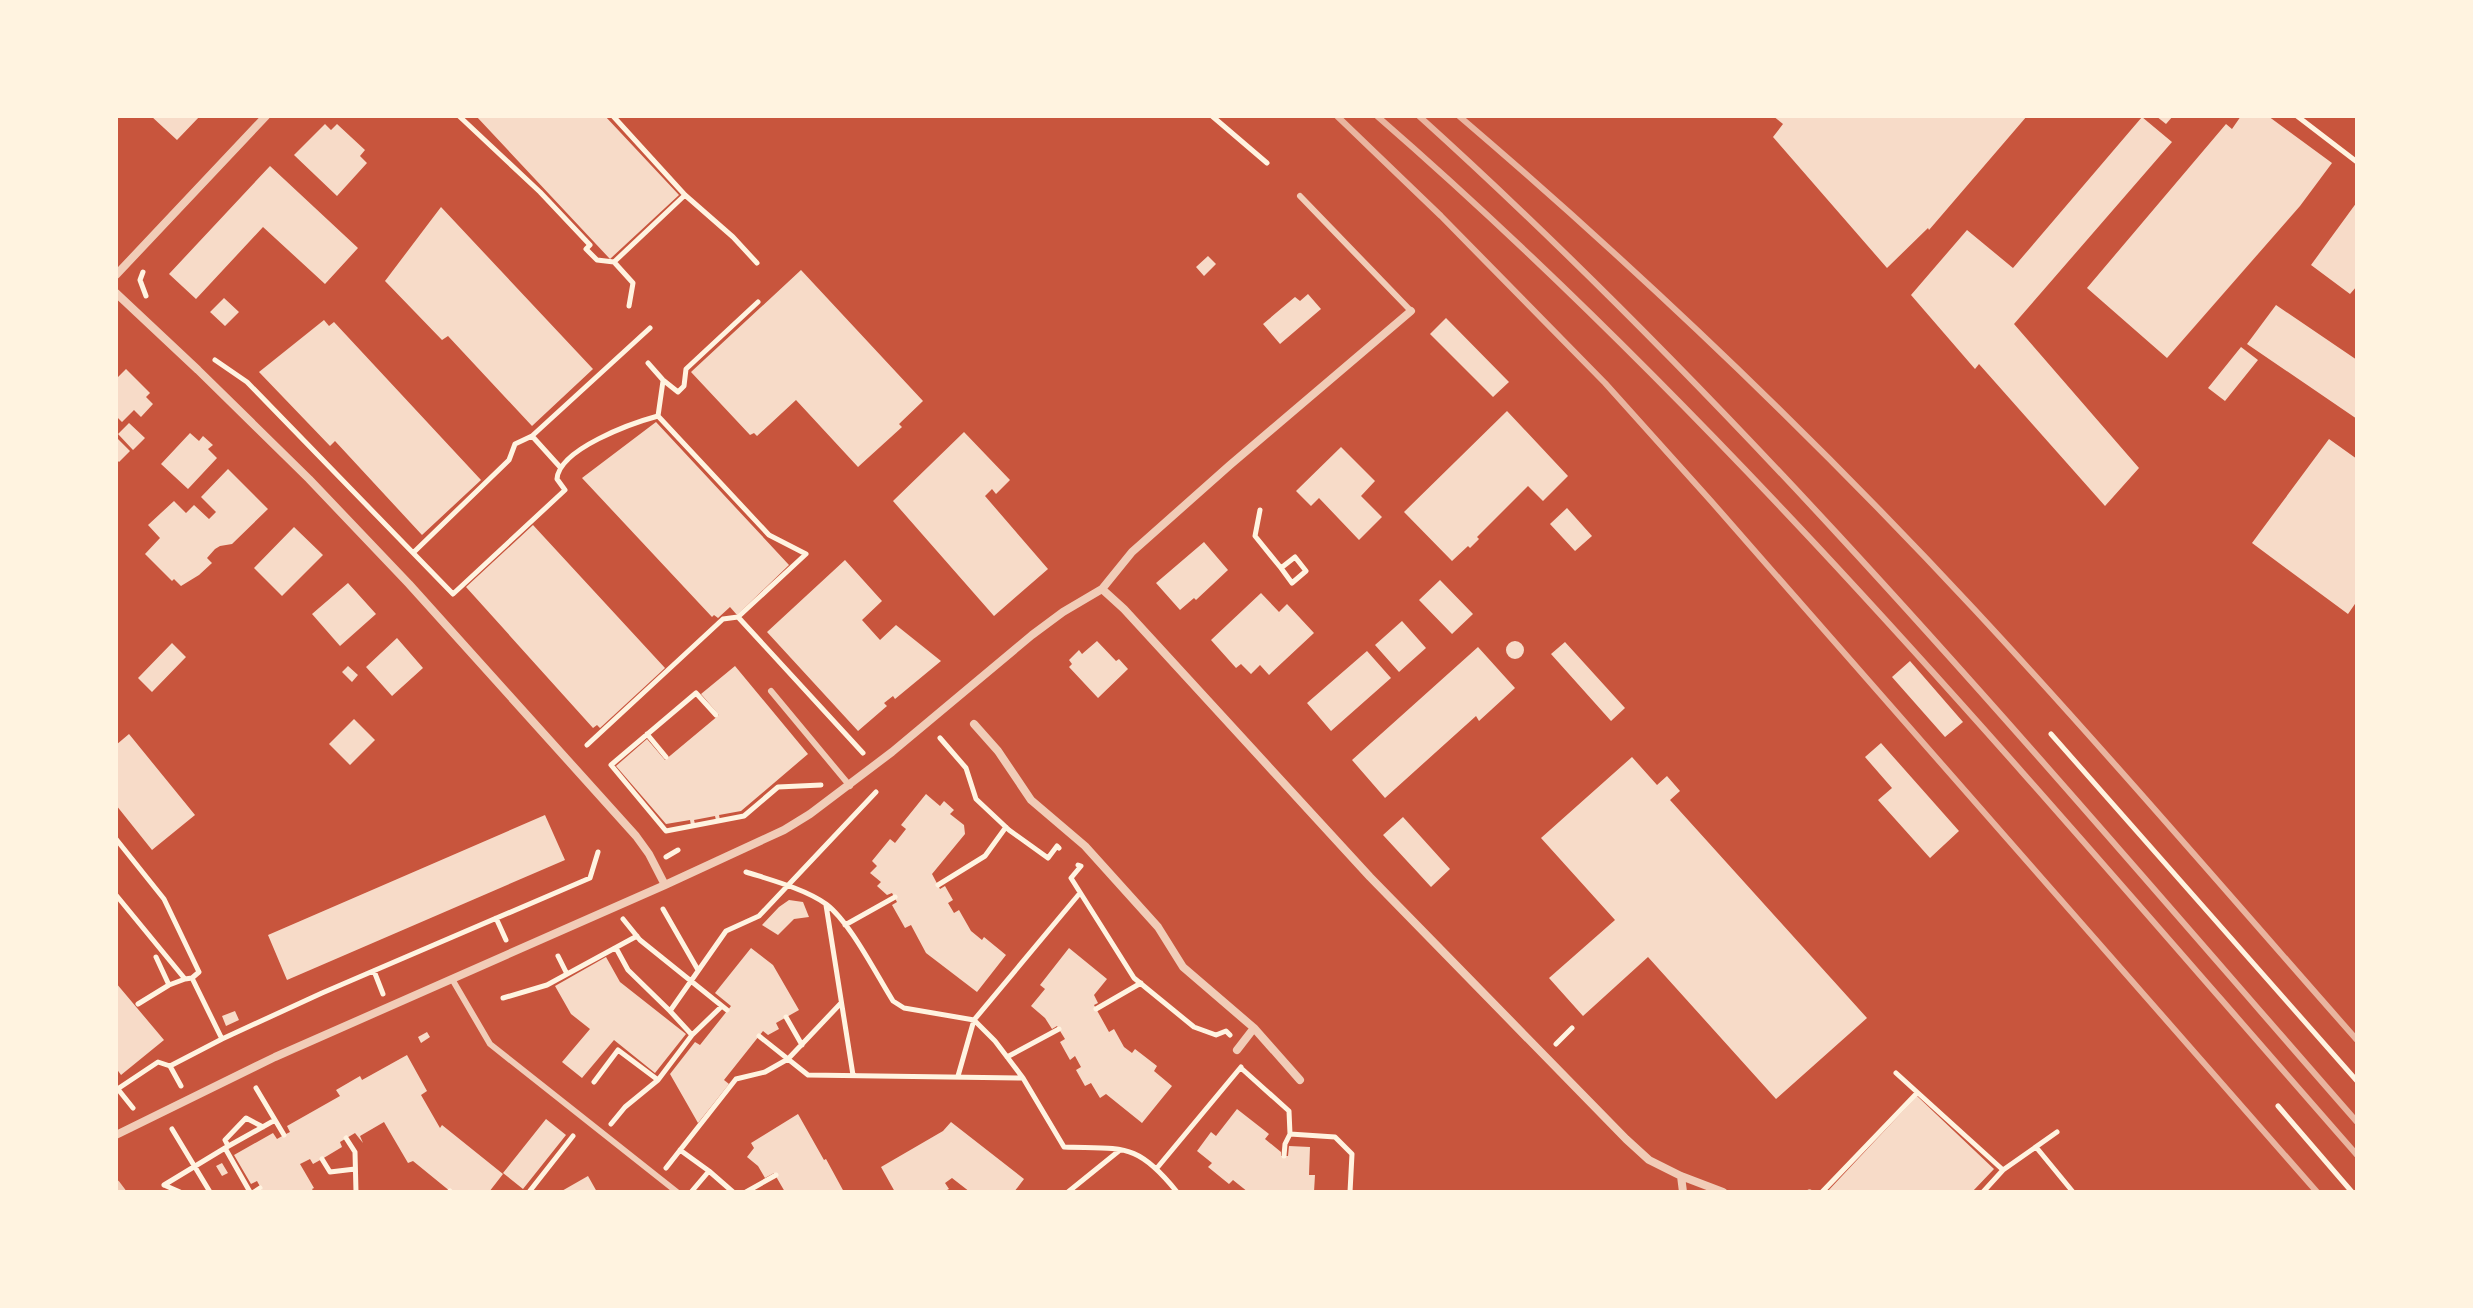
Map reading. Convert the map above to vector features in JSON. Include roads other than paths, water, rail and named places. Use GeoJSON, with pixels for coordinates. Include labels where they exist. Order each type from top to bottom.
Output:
{"type":"FeatureCollection","features":[{"type":"Feature","properties":{"kind":"street"},"geometry":{"type":"LineString","coordinates":[[116,275],[266,116]]}},
{"type":"Feature","properties":{"kind":"street"},"geometry":{"type":"LineString","coordinates":[[116,293],[289,459],[409,584],[636,836],[665,885]]}},
{"type":"Feature","properties":{"kind":"street"},"geometry":{"type":"LineString","coordinates":[[116,1135],[275,1057],[665,885],[784,830],[810,814],[850,786],[1032,635],[1102,589],[1132,552],[1411,311]]}},
{"type":"Feature","properties":{"kind":"street"},"geometry":{"type":"LineString","coordinates":[[1102,589],[1133,618],[1370,877],[1626,1139],[1649,1160],[1723,1192]]}},
{"type":"Feature","properties":{"kind":"street"},"geometry":{"type":"LineString","coordinates":[[974,724],[998,751],[1031,800],[1085,846],[1158,927],[1183,967],[1254,1028],[1300,1080]]}},
{"type":"Feature","properties":{"kind":"street"},"geometry":{"type":"LineString","coordinates":[[1239,1047],[1254,1028]]}},
{"type":"Feature","properties":{"kind":"street"},"geometry":{"type":"LineString","coordinates":[[1681,1176],[1683,1192]]}},
{"type":"Feature","properties":{"kind":"street"},"geometry":{"type":"LineString","coordinates":[[116,1184],[122,1192]]}},
{"type":"Feature","properties":{"kind":"lane"},"geometry":{"type":"LineString","coordinates":[[1300,196],[1411,311]]}},
{"type":"Feature","properties":{"kind":"lane"},"geometry":{"type":"LineString","coordinates":[[771,691],[850,786]]}},
{"type":"Feature","properties":{"kind":"lane"},"geometry":{"type":"LineString","coordinates":[[452,979],[490,1044],[677,1192]]}},
{"type":"Feature","properties":{"kind":"railway"},"geometry":{"type":"LineString","coordinates":[[1337,116],[1441,216],[1605,383],[2317,1192]]}},
{"type":"Feature","properties":{"kind":"railway"},"geometry":{"type":"LineString","coordinates":[[1377,116],[1510,236],[1638,360],[1762,488],[2004,751],[2357,1155]]}},
{"type":"Feature","properties":{"kind":"railway"},"geometry":{"type":"LineString","coordinates":[[1419,116],[1545,234],[1786,479],[2017,733],[2357,1122]]}},
{"type":"Feature","properties":{"kind":"railway"},"geometry":{"type":"LineString","coordinates":[[1459,116],[1593,234],[1723,355],[1913,544],[2167,823],[2357,1040]]}}]}
